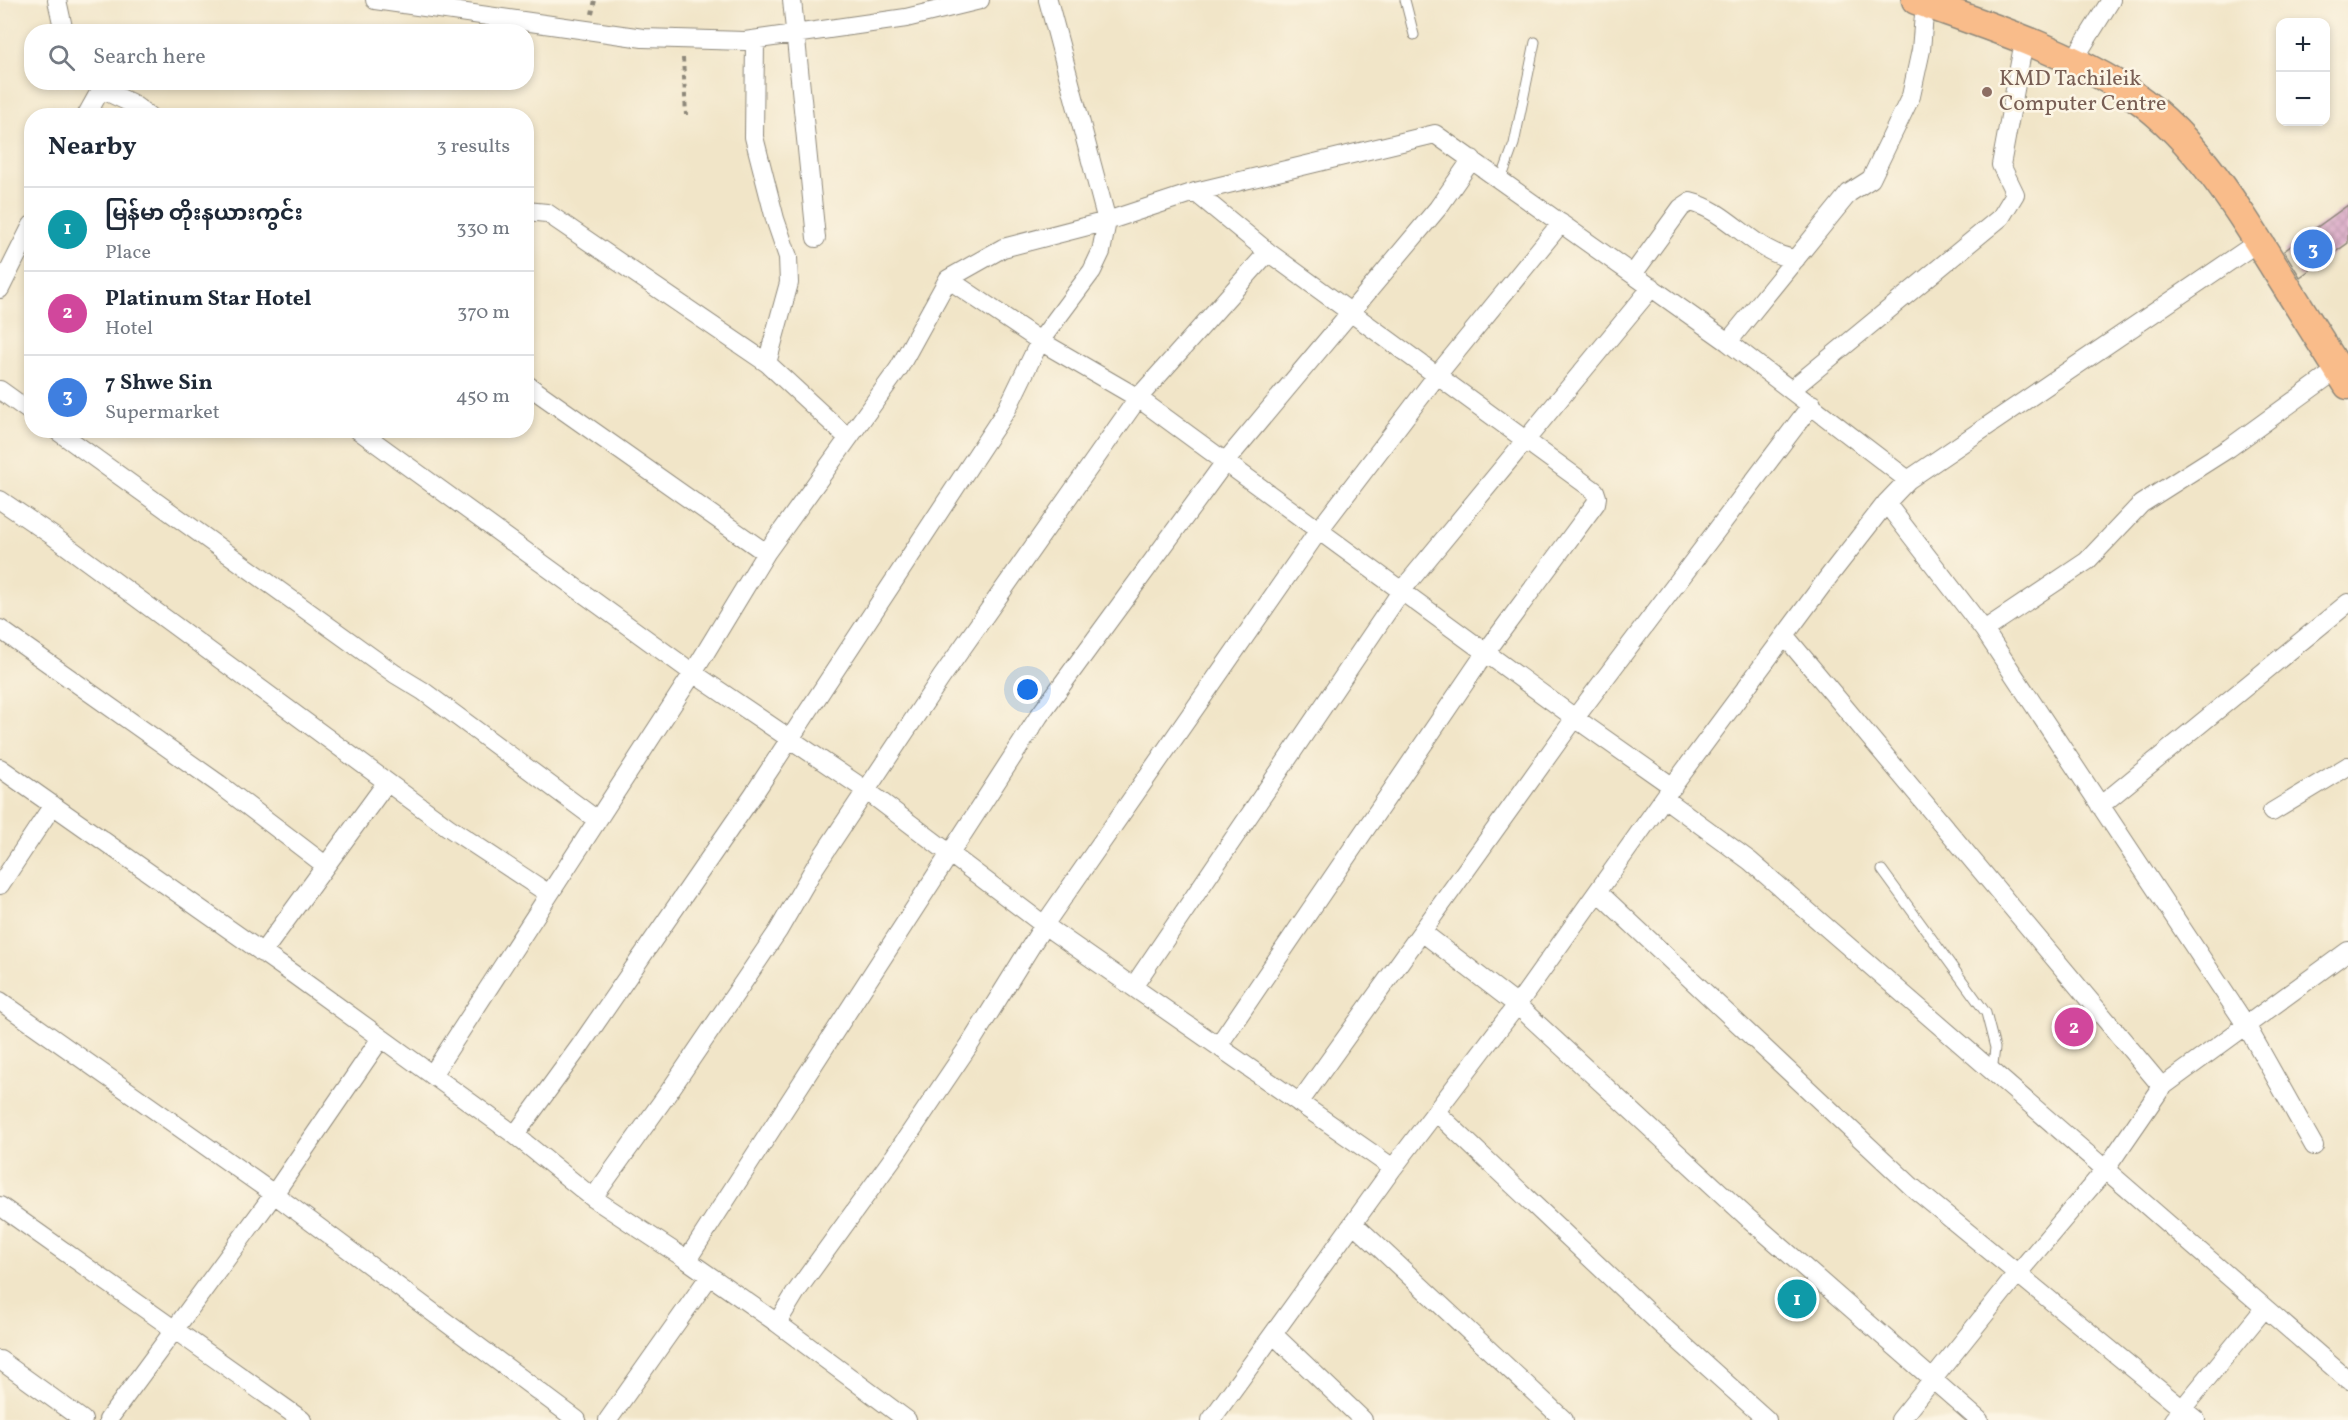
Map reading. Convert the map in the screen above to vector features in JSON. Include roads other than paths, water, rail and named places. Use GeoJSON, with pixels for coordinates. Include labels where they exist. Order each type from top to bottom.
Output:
{"type":"FeatureCollection","features":[{"type":"Feature","properties":{"kind":"main road"},"geometry":{"type":"LineString","coordinates":[[1921,2],[2073,61],[2122,87],[2158,114],[2203,159],[2343,377]]}},
{"type":"Feature","properties":{"kind":"street"},"geometry":{"type":"LineString","coordinates":[[57,0],[62,24]]}},
{"type":"Feature","properties":{"kind":"street"},"geometry":{"type":"LineString","coordinates":[[375,0],[643,38],[745,41],[906,18],[980,0]]}},
{"type":"Feature","properties":{"kind":"street"},"geometry":{"type":"LineString","coordinates":[[792,0],[816,238]]}},
{"type":"Feature","properties":{"kind":"street"},"geometry":{"type":"LineString","coordinates":[[515,1135],[580,1046],[790,740],[1007,409],[1040,341],[1092,271],[1101,252],[1107,220],[1048,0]]}},
{"type":"Feature","properties":{"kind":"street"},"geometry":{"type":"LineString","coordinates":[[2073,61],[2111,0]]}},
{"type":"Feature","properties":{"kind":"street"},"geometry":{"type":"LineString","coordinates":[[1728,342],[1850,193],[1871,179],[1877,169],[1911,96],[1921,50],[1921,2]]}},
{"type":"Feature","properties":{"kind":"street"},"geometry":{"type":"LineString","coordinates":[[755,40],[754,137],[789,266],[789,283],[766,363]]}},
{"type":"Feature","properties":{"kind":"street"},"geometry":{"type":"LineString","coordinates":[[1792,389],[2001,217],[2014,194],[2001,165],[2024,41]]}},
{"type":"Feature","properties":{"kind":"street"},"geometry":{"type":"LineString","coordinates":[[89,108],[96,90]]}},
{"type":"Feature","properties":{"kind":"street"},"geometry":{"type":"LineString","coordinates":[[106,90],[137,108]]}},
{"type":"Feature","properties":{"kind":"street"},"geometry":{"type":"LineString","coordinates":[[432,1075],[693,673],[766,553],[898,368],[948,279],[1003,248],[1107,220],[1195,192],[1435,134],[1728,342],[1908,480]]}},
{"type":"Feature","properties":{"kind":"street"},"geometry":{"type":"LineString","coordinates":[[687,1260],[1039,716],[1225,462],[1438,208],[1472,159]]}},
{"type":"Feature","properties":{"kind":"street"},"geometry":{"type":"LineString","coordinates":[[1195,192],[1268,252],[1525,438],[1595,491],[1597,496],[1596,503],[1486,652],[1218,1046]]}},
{"type":"Feature","properties":{"kind":"street"},"geometry":{"type":"LineString","coordinates":[[1633,274],[1681,208],[1690,202],[1704,205],[1774,254],[1796,259]]}},
{"type":"Feature","properties":{"kind":"street"},"geometry":{"type":"LineString","coordinates":[[534,212],[547,213],[766,363],[847,437]]}},
{"type":"Feature","properties":{"kind":"street"},"geometry":{"type":"LineString","coordinates":[[777,1323],[796,1292],[893,1158],[970,1044],[1044,925],[1319,530],[1438,374],[1561,223]]}},
{"type":"Feature","properties":{"kind":"street"},"geometry":{"type":"LineString","coordinates":[[0,289],[24,241]]}},
{"type":"Feature","properties":{"kind":"street"},"geometry":{"type":"LineString","coordinates":[[1211,1420],[1393,1168],[1518,1005],[1669,793],[1886,503],[1908,480],[2258,242]]}},
{"type":"Feature","properties":{"kind":"street"},"geometry":{"type":"LineString","coordinates":[[593,1198],[666,1096],[758,960],[816,867],[941,678],[1138,398],[1268,252]]}},
{"type":"Feature","properties":{"kind":"street"},"geometry":{"type":"LineString","coordinates":[[948,279],[1040,341],[1138,398],[1575,718],[1750,861],[2348,1380]]}},
{"type":"Feature","properties":{"kind":"street"},"geometry":{"type":"LineString","coordinates":[[1133,987],[1402,590],[1525,438],[1652,287]]}},
{"type":"Feature","properties":{"kind":"street"},"geometry":{"type":"LineString","coordinates":[[1984,630],[2087,561],[2141,504],[2343,377]]}},
{"type":"Feature","properties":{"kind":"street"},"geometry":{"type":"LineString","coordinates":[[0,390],[24,407]]}},
{"type":"Feature","properties":{"kind":"street"},"geometry":{"type":"LineString","coordinates":[[534,390],[766,553]]}},
{"type":"Feature","properties":{"kind":"street"},"geometry":{"type":"LineString","coordinates":[[1299,1103],[1575,718],[1812,405]]}},
{"type":"Feature","properties":{"kind":"street"},"geometry":{"type":"LineString","coordinates":[[67,438],[386,667],[423,691],[597,820]]}},
{"type":"Feature","properties":{"kind":"street"},"geometry":{"type":"LineString","coordinates":[[373,438],[693,673],[867,791],[1044,925],[1393,1168]]}},
{"type":"Feature","properties":{"kind":"street"},"geometry":{"type":"LineString","coordinates":[[0,500],[53,536],[448,827],[549,894]]}},
{"type":"Feature","properties":{"kind":"street"},"geometry":{"type":"LineString","coordinates":[[1886,503],[1984,630],[2246,1024],[2314,1146]]}},
{"type":"Feature","properties":{"kind":"street"},"geometry":{"type":"LineString","coordinates":[[2100,806],[2348,603]]}},
{"type":"Feature","properties":{"kind":"street"},"geometry":{"type":"LineString","coordinates":[[0,629],[219,784],[325,865]]}},
{"type":"Feature","properties":{"kind":"street"},"geometry":{"type":"LineString","coordinates":[[1785,636],[2162,1087]]}},
{"type":"Feature","properties":{"kind":"street"},"geometry":{"type":"LineString","coordinates":[[2272,812],[2348,766]]}},
{"type":"Feature","properties":{"kind":"street"},"geometry":{"type":"LineString","coordinates":[[0,768],[381,1038],[515,1135],[593,1198],[777,1323],[907,1420]]}},
{"type":"Feature","properties":{"kind":"street"},"geometry":{"type":"LineString","coordinates":[[262,953],[387,782]]}},
{"type":"Feature","properties":{"kind":"street"},"geometry":{"type":"LineString","coordinates":[[0,885],[53,805]]}},
{"type":"Feature","properties":{"kind":"street"},"geometry":{"type":"LineString","coordinates":[[1598,892],[1911,1186],[2184,1416],[2264,1309]]}},
{"type":"Feature","properties":{"kind":"street"},"geometry":{"type":"LineString","coordinates":[[1422,932],[1518,1005],[1748,1218],[1979,1420]]}},
{"type":"Feature","properties":{"kind":"street"},"geometry":{"type":"LineString","coordinates":[[1900,1420],[1932,1378],[2105,1170],[2162,1087],[2348,951]]}},
{"type":"Feature","properties":{"kind":"street"},"geometry":{"type":"LineString","coordinates":[[0,1001],[274,1194],[578,1420]]}},
{"type":"Feature","properties":{"kind":"street"},"geometry":{"type":"LineString","coordinates":[[108,1420],[274,1194],[381,1038]]}},
{"type":"Feature","properties":{"kind":"street"},"geometry":{"type":"LineString","coordinates":[[1436,1112],[1658,1322],[1767,1420]]}},
{"type":"Feature","properties":{"kind":"street"},"geometry":{"type":"LineString","coordinates":[[0,1206],[172,1330],[303,1420]]}},
{"type":"Feature","properties":{"kind":"street"},"geometry":{"type":"LineString","coordinates":[[1353,1223],[1564,1420]]}},
{"type":"Feature","properties":{"kind":"street"},"geometry":{"type":"LineString","coordinates":[[609,1420],[709,1277]]}},
{"type":"Feature","properties":{"kind":"street"},"geometry":{"type":"LineString","coordinates":[[1273,1334],[1364,1420]]}},
{"type":"Feature","properties":{"kind":"street"},"geometry":{"type":"LineString","coordinates":[[0,1360],[83,1420]]}},
{"type":"Feature","properties":{"kind":"lane"},"geometry":{"type":"LineString","coordinates":[[1405,0],[1414,35]]}},
{"type":"Feature","properties":{"kind":"lane"},"geometry":{"type":"LineString","coordinates":[[1501,180],[1514,144],[1535,42]]}},
{"type":"Feature","properties":{"kind":"lane"},"geometry":{"type":"LineString","coordinates":[[1882,870],[1986,1013],[1995,1048],[1992,1072]]}},
{"type":"Feature","properties":{"kind":"place","name":"KMD Tachileik Computer Centre"},"geometry":{"type":"Point","coordinates":[1987,92]}},
{"type":"Feature","properties":{"kind":"place","name":"7 Shwe Sin"},"geometry":{"type":"Point","coordinates":[2313,249]}},
{"type":"Feature","properties":{"kind":"place","name":"Platinum Star Hotel"},"geometry":{"type":"Point","coordinates":[2074,1027]}},
{"type":"Feature","properties":{"kind":"place","name":"မြန်မာ တိုးနယားကွင်း"},"geometry":{"type":"Point","coordinates":[1797,1299]}}]}
